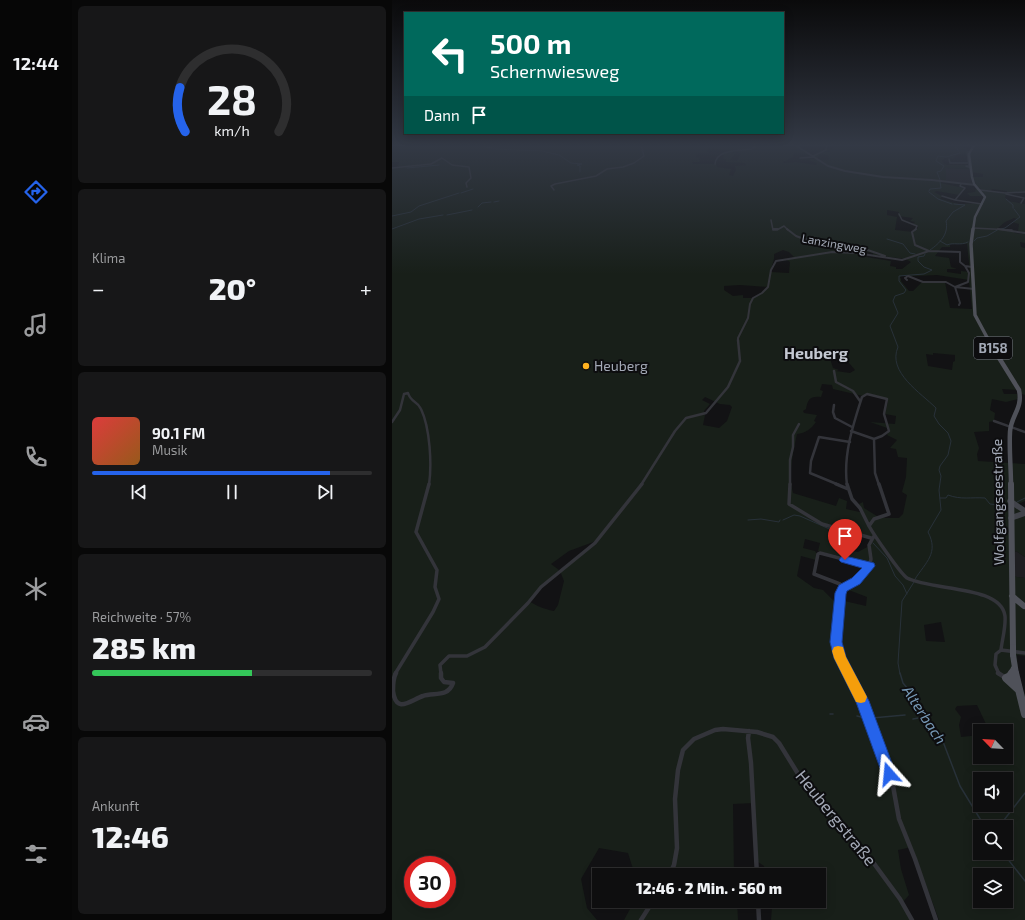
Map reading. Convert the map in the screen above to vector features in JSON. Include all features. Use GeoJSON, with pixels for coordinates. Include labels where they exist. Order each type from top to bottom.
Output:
{"type":"FeatureCollection","features":[{"type":"Feature","properties":{"kind":"main road"},"geometry":{"type":"LineString","coordinates":[[977,188],[985,197],[980,205]]}},
{"type":"Feature","properties":{"kind":"main road","name":"Wolfgangseestraße"},"geometry":{"type":"LineString","coordinates":[[980,205],[975,217],[971,248],[977,321],[1021,396],[1020,407],[1010,426],[1010,501],[1014,668],[1025,714]]}},
{"type":"Feature","properties":{"kind":"main road"},"geometry":{"type":"LineString","coordinates":[[1010,501],[1025,512]]}},
{"type":"Feature","properties":{"kind":"main road"},"geometry":{"type":"LineString","coordinates":[[1011,518],[1025,512]]}},
{"type":"Feature","properties":{"kind":"main road"},"geometry":{"type":"LineString","coordinates":[[1012,596],[1025,607]]}},
{"type":"Feature","properties":{"kind":"main road"},"geometry":{"type":"LineString","coordinates":[[1013,610],[1020,606],[1025,607]]}},
{"type":"Feature","properties":{"kind":"main road"},"geometry":{"type":"LineString","coordinates":[[1014,668],[1010,676],[1006,678],[1018,689]]}},
{"type":"Feature","properties":{"kind":"street"},"geometry":{"type":"LineString","coordinates":[[955,200],[965,188]]}},
{"type":"Feature","properties":{"kind":"street"},"geometry":{"type":"LineString","coordinates":[[980,190],[1024,198],[1021,203]]}},
{"type":"Feature","properties":{"kind":"street"},"geometry":{"type":"LineString","coordinates":[[1000,193],[1025,192]]}},
{"type":"Feature","properties":{"kind":"street"},"geometry":{"type":"LineString","coordinates":[[942,196],[980,205]]}},
{"type":"Feature","properties":{"kind":"street"},"geometry":{"type":"LineString","coordinates":[[899,214],[902,220],[917,226],[916,230],[912,232],[915,245],[929,251]]}},
{"type":"Feature","properties":{"kind":"street","name":"Lanzingweg"},"geometry":{"type":"LineString","coordinates":[[771,220],[773,230],[777,230],[784,226],[786,231],[795,237],[821,242],[847,244],[872,250],[886,257]]}},
{"type":"Feature","properties":{"kind":"street"},"geometry":{"type":"LineString","coordinates":[[973,228],[1010,230],[1025,233]]}},
{"type":"Feature","properties":{"kind":"street"},"geometry":{"type":"LineString","coordinates":[[392,422],[400,410],[404,394],[408,393],[410,400],[418,404],[421,409],[426,429],[429,454],[430,477],[416,532],[437,570],[435,586],[439,599],[433,612],[392,681],[392,695],[400,705],[406,704],[426,695],[439,695],[452,686],[453,683],[444,682],[441,678],[440,665],[444,660],[449,656],[466,656],[485,647],[528,603],[541,587],[595,543],[639,489],[675,431],[686,418],[706,413],[728,387],[740,361],[738,338],[748,318],[750,304],[753,298],[762,293],[768,287],[770,270],[776,261],[832,252],[902,260],[929,251],[960,252],[960,262],[965,266],[969,273],[968,282],[965,284],[959,284],[956,287]]}},
{"type":"Feature","properties":{"kind":"street"},"geometry":{"type":"LineString","coordinates":[[965,266],[972,267]]}},
{"type":"Feature","properties":{"kind":"street"},"geometry":{"type":"LineString","coordinates":[[907,280],[905,278],[908,276],[923,282],[946,282],[956,287],[974,289]]}},
{"type":"Feature","properties":{"kind":"street"},"geometry":{"type":"LineString","coordinates":[[956,287],[955,289],[960,302],[959,305]]}},
{"type":"Feature","properties":{"kind":"street"},"geometry":{"type":"LineString","coordinates":[[834,371],[836,382],[853,391],[860,401]]}},
{"type":"Feature","properties":{"kind":"street"},"geometry":{"type":"LineString","coordinates":[[852,431],[874,439],[888,432],[889,426],[884,415],[888,400],[866,394],[863,395],[860,401],[852,427],[846,476],[848,489],[852,499],[860,508],[864,518],[870,526],[872,537],[906,577],[920,583],[983,594],[997,601],[1002,606],[1004,617],[1001,650]]}},
{"type":"Feature","properties":{"kind":"street"},"geometry":{"type":"LineString","coordinates":[[834,406],[833,412],[835,418],[852,427]]}},
{"type":"Feature","properties":{"kind":"street"},"geometry":{"type":"LineString","coordinates":[[994,421],[1025,432]]}},
{"type":"Feature","properties":{"kind":"street"},"geometry":{"type":"LineString","coordinates":[[798,424],[793,434],[793,447],[790,460],[789,504],[822,524],[872,537]]}},
{"type":"Feature","properties":{"kind":"street"},"geometry":{"type":"LineString","coordinates":[[848,489],[810,474],[809,466],[820,437],[850,442]]}},
{"type":"Feature","properties":{"kind":"street"},"geometry":{"type":"LineString","coordinates":[[870,526],[874,519],[886,516],[889,512],[876,480],[874,439]]}},
{"type":"Feature","properties":{"kind":"street"},"geometry":{"type":"LineString","coordinates":[[872,537],[867,546],[872,559],[870,566],[856,581],[843,588],[840,593],[836,626],[836,642],[840,658],[862,701],[876,736],[893,786],[899,819],[916,860],[936,920]]}},
{"type":"Feature","properties":{"kind":"street"},"geometry":{"type":"LineString","coordinates":[[843,588],[840,584],[814,574],[818,554],[820,553],[870,566]]}},
{"type":"Feature","properties":{"kind":"street"},"geometry":{"type":"LineString","coordinates":[[1006,678],[999,676],[995,661],[996,654],[1001,650],[1025,653]]}},
{"type":"Feature","properties":{"kind":"street","name":"Heubergstraße"},"geometry":{"type":"LineString","coordinates":[[672,868],[677,858],[678,846],[674,806],[683,750],[694,739],[715,730],[723,729],[749,731],[773,737],[779,743],[800,777],[867,854],[900,899],[912,920]]}},
{"type":"Feature","properties":{"kind":"street"},"geometry":{"type":"LineString","coordinates":[[749,731],[748,738],[757,858],[756,868]]}},
{"type":"Feature","properties":{"kind":"street"},"geometry":{"type":"LineString","coordinates":[[641,920],[649,908]]}},
{"type":"Feature","properties":{"kind":"street"},"geometry":{"type":"LineString","coordinates":[[758,908],[759,920]]}},
{"type":"Feature","properties":{"kind":"shaded area"},"geometry":{"type":"Polygon","coordinates":[[[392,188],[964,188],[959,195],[937,191],[934,192],[942,196],[940,199],[959,204],[981,204],[984,196],[970,196],[967,193],[975,192],[976,189],[982,190],[980,188],[1025,188],[1025,192],[1007,193],[1007,191],[992,189],[991,191],[1006,194],[1005,198],[1008,201],[1025,204],[1025,243],[1020,242],[1021,247],[1025,248],[1025,395],[1019,390],[1002,389],[1004,394],[1017,394],[1018,399],[1006,402],[992,399],[990,410],[995,413],[994,421],[989,422],[989,431],[974,432],[979,448],[977,454],[978,461],[1025,464],[1025,501],[1018,504],[1025,509],[1025,557],[1016,551],[1009,559],[1009,573],[1017,577],[1025,578],[1025,656],[1017,655],[1018,673],[1025,695],[1025,920],[939,920],[912,847],[898,850],[901,869],[909,895],[903,902],[910,920],[771,920],[772,908],[826,908],[826,868],[764,868],[758,862],[754,803],[733,804],[734,868],[633,868],[628,853],[599,848],[581,879],[587,908],[597,920],[392,920],[392,188]],[[887,210],[887,215],[897,217],[895,230],[913,232],[918,228],[912,224],[915,222],[910,221],[913,218],[898,216],[899,212],[887,210]],[[1014,218],[1005,222],[998,228],[1015,231],[1014,233],[1022,234],[1018,231],[1019,224],[1013,222],[1017,219],[1014,218]],[[950,244],[950,247],[942,247],[935,256],[949,258],[951,267],[957,269],[947,269],[947,272],[961,274],[961,271],[970,272],[967,244],[950,244]],[[783,250],[774,254],[771,272],[789,273],[790,262],[787,260],[794,257],[789,252],[783,250]],[[867,252],[866,257],[891,261],[890,266],[896,267],[896,269],[902,269],[911,262],[906,259],[873,255],[873,253],[867,252]],[[903,275],[900,277],[909,291],[913,291],[922,282],[945,282],[950,308],[972,309],[969,280],[937,275],[903,275]],[[740,285],[724,286],[724,290],[733,296],[743,295],[743,298],[754,298],[768,287],[740,285]],[[828,352],[833,368],[839,370],[836,371],[850,373],[855,370],[844,357],[828,352]],[[933,353],[933,355],[926,354],[928,366],[952,370],[955,355],[933,353]],[[822,384],[820,390],[823,391],[821,397],[810,399],[806,409],[803,411],[804,413],[817,415],[814,421],[816,422],[812,427],[803,433],[797,434],[791,471],[793,493],[836,506],[839,498],[847,501],[846,509],[864,513],[859,504],[863,502],[864,508],[880,518],[899,518],[903,514],[907,495],[902,492],[906,477],[907,458],[898,457],[896,449],[890,448],[897,440],[887,435],[890,429],[870,422],[895,424],[896,416],[885,414],[888,401],[876,396],[863,396],[833,389],[832,385],[822,384]],[[705,397],[702,400],[710,404],[704,411],[705,415],[703,425],[719,428],[727,421],[732,407],[730,405],[720,404],[705,397]],[[849,532],[828,534],[836,548],[858,552],[869,546],[870,537],[849,532]],[[805,539],[803,548],[815,551],[817,554],[816,560],[801,556],[797,576],[814,588],[823,590],[837,604],[840,600],[866,606],[867,597],[846,589],[866,576],[872,564],[818,551],[820,543],[805,539]],[[596,541],[569,551],[551,564],[559,570],[529,601],[548,610],[554,611],[558,605],[564,581],[560,571],[596,541]],[[941,622],[924,625],[926,641],[945,642],[941,622]]]}},
{"type":"Feature","properties":{"kind":"shaded area"},"geometry":{"type":"Polygon","coordinates":[[[1016,551],[1025,557],[1025,578],[1016,577],[1009,573],[1009,559],[1016,551]]]}},
{"type":"Feature","properties":{"kind":"shaded area"},"geometry":{"type":"Polygon","coordinates":[[[737,908],[738,920],[624,920],[630,909],[737,908]]]}},
{"type":"Feature","properties":{"kind":"waterway","name":"Alterbach"},"geometry":{"type":"LineString","coordinates":[[929,191],[930,189],[941,188]]}},
{"type":"Feature","properties":{"kind":"waterway"},"geometry":{"type":"LineString","coordinates":[[461,193],[473,189]]}},
{"type":"Feature","properties":{"kind":"waterway","name":"Alterbach"},"geometry":{"type":"LineString","coordinates":[[929,192],[938,199],[952,204]]}},
{"type":"Feature","properties":{"kind":"waterway"},"geometry":{"type":"LineString","coordinates":[[392,216],[411,212],[419,206],[459,193]]}},
{"type":"Feature","properties":{"kind":"waterway"},"geometry":{"type":"LineString","coordinates":[[1006,199],[1013,205],[1013,208]]}},
{"type":"Feature","properties":{"kind":"waterway"},"geometry":{"type":"LineString","coordinates":[[494,202],[499,201]]}},
{"type":"Feature","properties":{"kind":"waterway"},"geometry":{"type":"LineString","coordinates":[[478,207],[482,203],[491,202]]}},
{"type":"Feature","properties":{"kind":"waterway","name":"Alterbach"},"geometry":{"type":"LineString","coordinates":[[940,241],[945,234],[947,226],[946,221],[953,212],[965,205],[954,204]]}},
{"type":"Feature","properties":{"kind":"waterway"},"geometry":{"type":"LineString","coordinates":[[1001,229],[1005,228],[1020,217],[1014,209]]}},
{"type":"Feature","properties":{"kind":"waterway"},"geometry":{"type":"LineString","coordinates":[[447,215],[472,210]]}},
{"type":"Feature","properties":{"kind":"waterway"},"geometry":{"type":"LineString","coordinates":[[392,229],[419,219],[443,215]]}},
{"type":"Feature","properties":{"kind":"waterway"},"geometry":{"type":"LineString","coordinates":[[974,241],[977,238],[987,236],[999,229]]}},
{"type":"Feature","properties":{"kind":"waterway"},"geometry":{"type":"LineString","coordinates":[[887,239],[903,244],[910,253],[915,254]]}},
{"type":"Feature","properties":{"kind":"waterway","name":"Alterbach"},"geometry":{"type":"LineString","coordinates":[[930,250],[940,241]]}},
{"type":"Feature","properties":{"kind":"waterway"},"geometry":{"type":"LineString","coordinates":[[940,241],[947,245],[968,242]]}},
{"type":"Feature","properties":{"kind":"waterway","name":"Alterbach"},"geometry":{"type":"LineString","coordinates":[[915,579],[932,552],[931,539],[928,532],[941,510],[939,490],[941,476],[939,470],[940,466],[948,455],[951,441],[948,433],[939,424],[934,416],[936,408],[914,389],[901,373],[897,365],[896,356],[898,347],[890,326],[898,313],[893,301],[895,296],[904,293],[906,290],[899,281],[899,276],[924,274],[932,270],[924,267],[918,261],[918,257],[924,256],[925,254]]}},
{"type":"Feature","properties":{"kind":"waterway"},"geometry":{"type":"LineString","coordinates":[[940,498],[946,498],[948,495],[962,498],[985,498],[990,504],[999,505],[1004,499]]}},
{"type":"Feature","properties":{"kind":"waterway"},"geometry":{"type":"LineString","coordinates":[[1017,502],[1025,498]]}},
{"type":"Feature","properties":{"kind":"waterway"},"geometry":{"type":"LineString","coordinates":[[783,520],[794,515],[800,516],[834,531],[847,533]]}},
{"type":"Feature","properties":{"kind":"waterway"},"geometry":{"type":"LineString","coordinates":[[748,520],[761,519],[779,522],[780,520]]}},
{"type":"Feature","properties":{"kind":"waterway"},"geometry":{"type":"LineString","coordinates":[[873,543],[887,558],[895,576],[903,585],[907,593]]}},
{"type":"Feature","properties":{"kind":"waterway","name":"Alterbach"},"geometry":{"type":"LineString","coordinates":[[907,593],[914,582]]}},
{"type":"Feature","properties":{"kind":"waterway","name":"Alterbach"},"geometry":{"type":"LineString","coordinates":[[900,674],[898,663],[902,601],[907,593]]}},
{"type":"Feature","properties":{"kind":"waterway","name":"Alterbach"},"geometry":{"type":"LineString","coordinates":[[900,673],[903,683],[913,695],[925,717],[942,739],[960,786],[981,820]]}},
{"type":"Feature","properties":{"kind":"waterway"},"geometry":{"type":"LineString","coordinates":[[872,718],[905,715]]}},
{"type":"Feature","properties":{"kind":"waterway"},"geometry":{"type":"LineString","coordinates":[[857,716],[861,717]]}},
{"type":"Feature","properties":{"kind":"waterway"},"geometry":{"type":"LineString","coordinates":[[913,719],[924,717]]}},
{"type":"Feature","properties":{"kind":"waterway"},"geometry":{"type":"LineString","coordinates":[[1004,820],[1025,793]]}},
{"type":"Feature","properties":{"kind":"waterway","name":"Alterbach"},"geometry":{"type":"LineString","coordinates":[[1008,860],[1025,881]]}},
{"type":"Feature","properties":{"kind":"slow traffic"},"geometry":{"type":"LineString","coordinates":[[838,651],[840,658],[861,697]]}},
{"type":"Feature","properties":{"kind":"place","name":"Heuberg"},"geometry":{"type":"Point","coordinates":[586,366]}},
{"type":"Feature","properties":{"kind":"district","name":"Heuberg"},"geometry":{"type":"Point","coordinates":[816,353]}},
{"type":"Feature","properties":{"kind":"route"},"geometry":{"type":"LineString","coordinates":[[845,560],[870,566],[868,570],[856,581],[843,588],[840,593],[836,626],[836,642],[840,658],[862,701],[889,774]]}}]}
